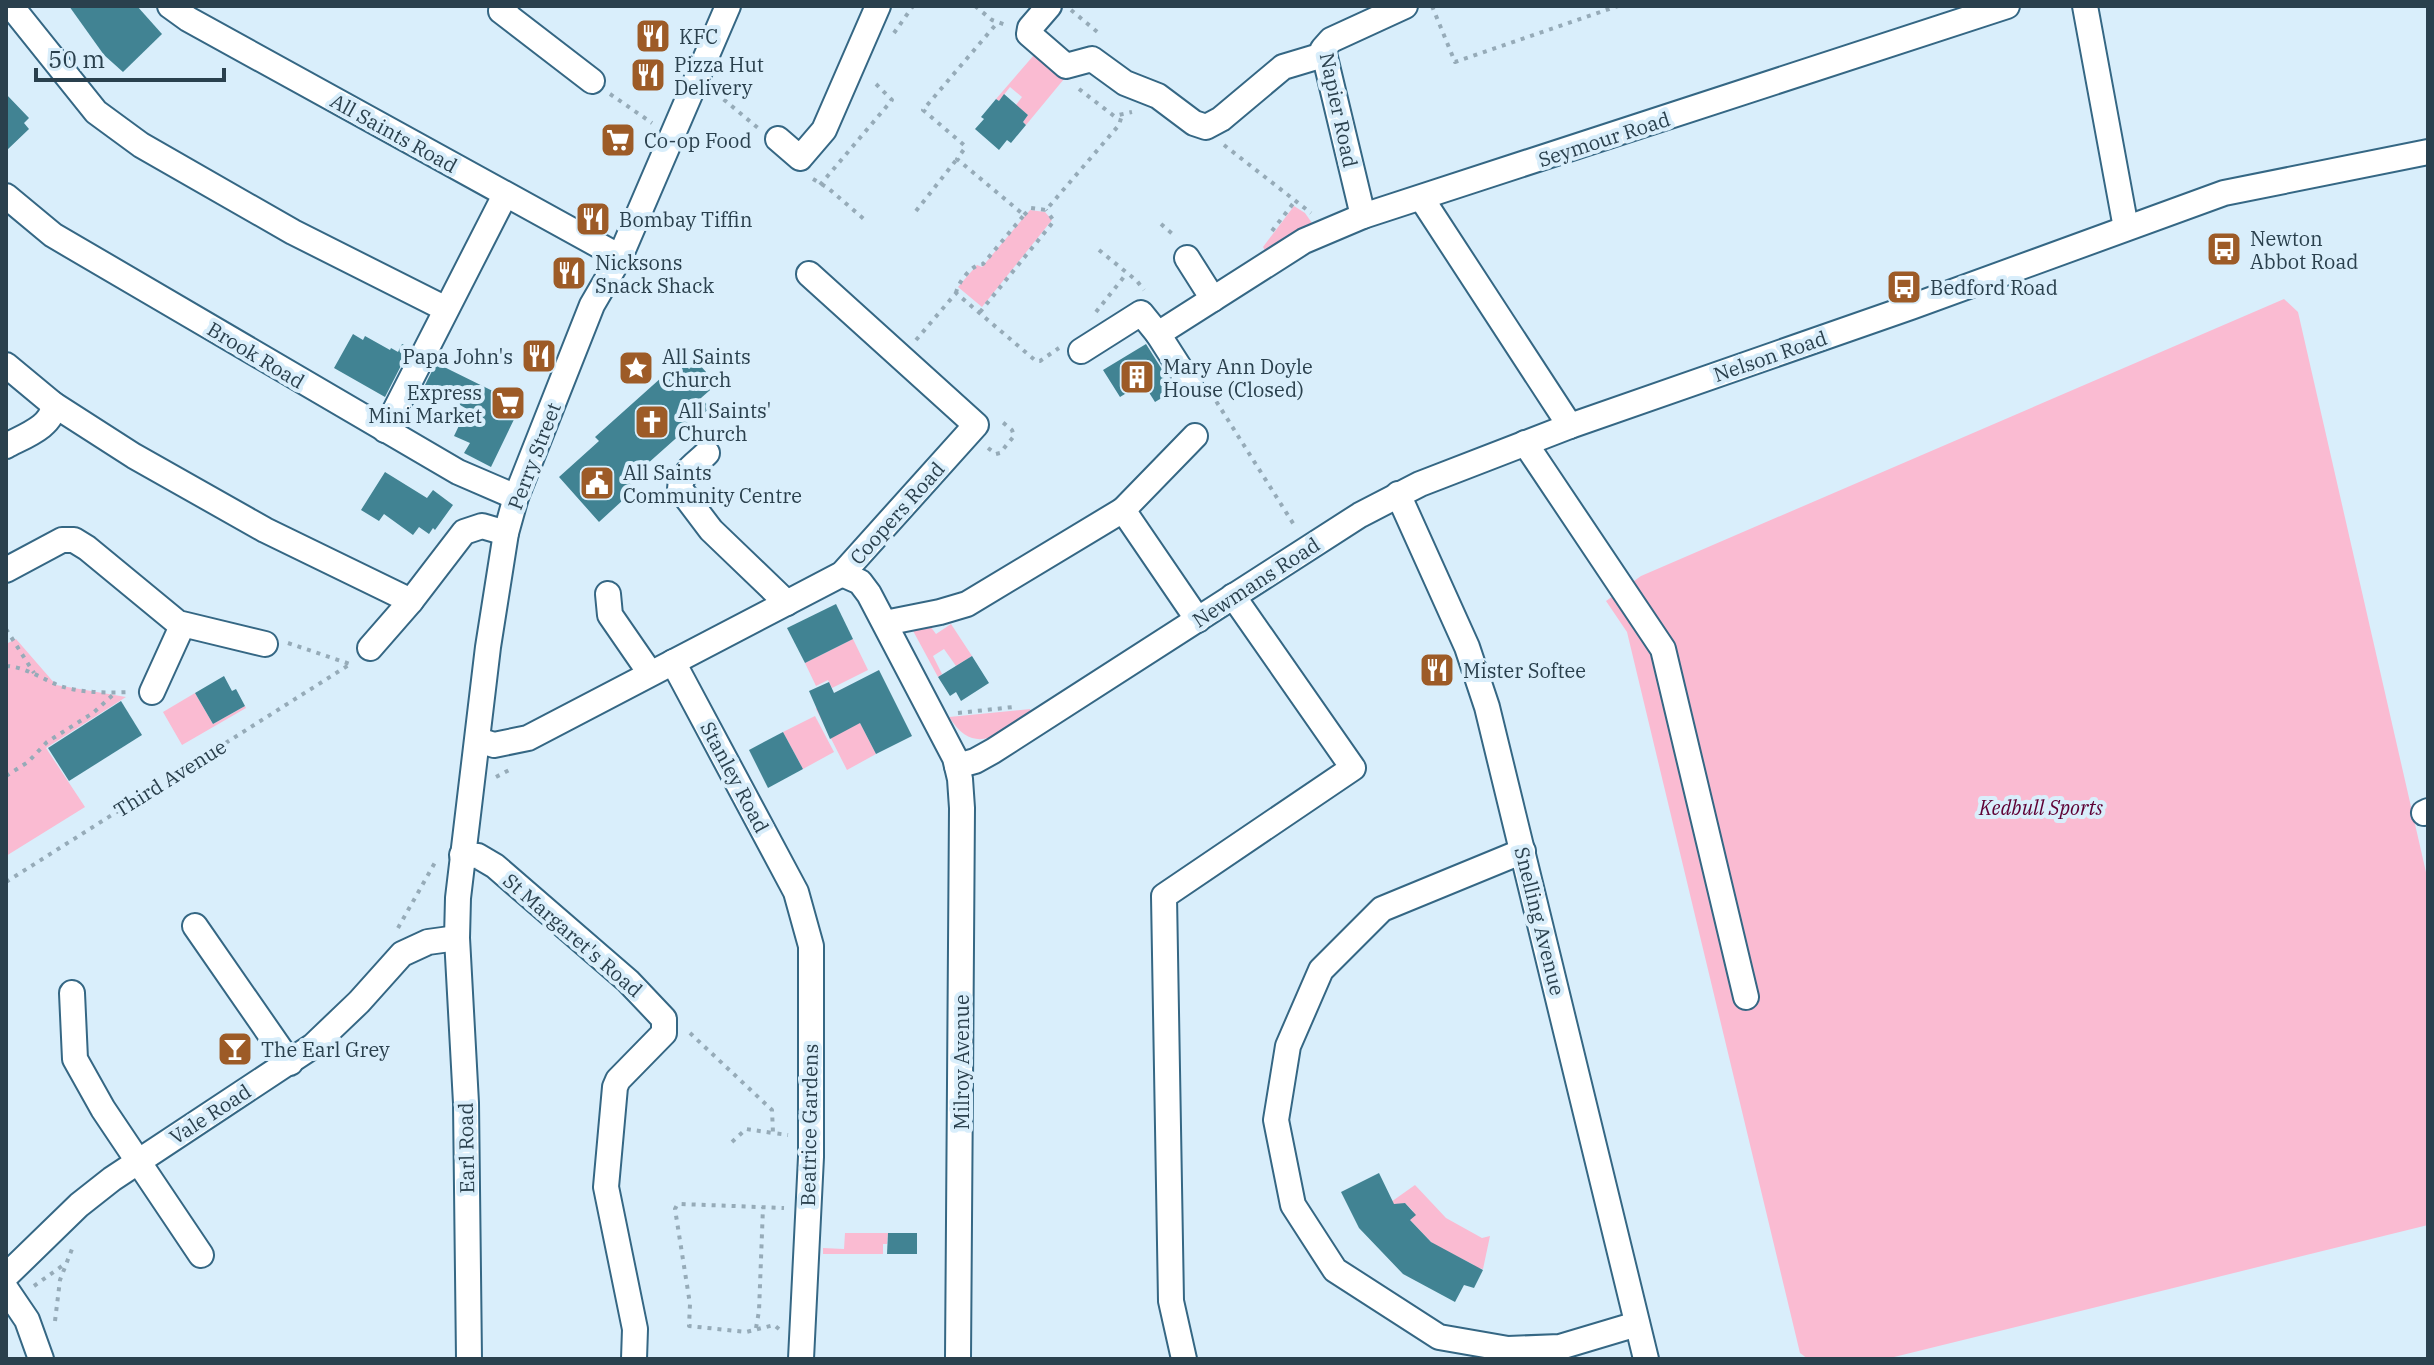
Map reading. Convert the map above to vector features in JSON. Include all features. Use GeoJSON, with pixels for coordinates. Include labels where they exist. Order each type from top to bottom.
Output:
{"type":"FeatureCollection","features":[{"type":"Feature","properties":{"kind":"street"},"geometry":{"type":"LineString","coordinates":[[11,6],[96,112],[141,145],[293,232],[446,309]]}},
{"type":"Feature","properties":{"kind":"street","name":"All Saints Road"},"geometry":{"type":"LineString","coordinates":[[170,6],[188,19],[620,257]]}},
{"type":"Feature","properties":{"kind":"street","name":"Perry Street"},"geometry":{"type":"LineString","coordinates":[[457,938],[449,854],[478,740],[488,647],[506,533],[516,497],[592,305],[620,257],[728,6]]}},
{"type":"Feature","properties":{"kind":"street"},"geometry":{"type":"LineString","coordinates":[[778,139],[800,158],[824,130],[878,6]]}},
{"type":"Feature","properties":{"kind":"street"},"geometry":{"type":"LineString","coordinates":[[1049,6],[1030,28],[1029,34],[1066,66],[1092,59],[1125,83],[1158,96],[1188,119],[1206,127],[1215,124],[1283,67],[1323,55]]}},
{"type":"Feature","properties":{"kind":"street","name":"Napier Road"},"geometry":{"type":"LineString","coordinates":[[1363,216],[1323,55],[1324,46],[1405,6]]}},
{"type":"Feature","properties":{"kind":"street","name":"Seymour Road"},"geometry":{"type":"LineString","coordinates":[[1158,334],[1304,241],[1363,216],[2007,6]]}},
{"type":"Feature","properties":{"kind":"street"},"geometry":{"type":"LineString","coordinates":[[2085,6],[2126,228]]}},
{"type":"Feature","properties":{"kind":"street"},"geometry":{"type":"LineString","coordinates":[[501,8],[592,81]]}},
{"type":"Feature","properties":{"kind":"street","name":"Nelson Road"},"geometry":{"type":"LineString","coordinates":[[1570,426],[2224,193],[2428,152]]}},
{"type":"Feature","properties":{"kind":"street"},"geometry":{"type":"LineString","coordinates":[[385,430],[505,195]]}},
{"type":"Feature","properties":{"kind":"street","name":"Brook Road"},"geometry":{"type":"LineString","coordinates":[[6,196],[53,235],[458,472],[516,497]]}},
{"type":"Feature","properties":{"kind":"street"},"geometry":{"type":"LineString","coordinates":[[1422,199],[1570,426]]}},
{"type":"Feature","properties":{"kind":"street"},"geometry":{"type":"LineString","coordinates":[[1184,250],[1213,299]]}},
{"type":"Feature","properties":{"kind":"street","name":"Coopers Road"},"geometry":{"type":"LineString","coordinates":[[478,740],[494,745],[528,738],[842,574],[976,425],[809,274]]}},
{"type":"Feature","properties":{"kind":"street"},"geometry":{"type":"LineString","coordinates":[[1071,349],[1141,313],[1197,383]]}},
{"type":"Feature","properties":{"kind":"street"},"geometry":{"type":"LineString","coordinates":[[6,365],[53,404],[134,456],[265,530],[411,601]]}},
{"type":"Feature","properties":{"kind":"street"},"geometry":{"type":"LineString","coordinates":[[6,446],[47,421],[53,412],[53,404]]}},
{"type":"Feature","properties":{"kind":"street","name":"Newmans Road"},"geometry":{"type":"LineString","coordinates":[[957,766],[993,751],[1360,515],[1398,494],[1570,426]]}},
{"type":"Feature","properties":{"kind":"street"},"geometry":{"type":"LineString","coordinates":[[885,623],[967,604],[1123,510],[1195,436]]}},
{"type":"Feature","properties":{"kind":"street"},"geometry":{"type":"LineString","coordinates":[[1525,443],[1663,649],[1746,997]]}},
{"type":"Feature","properties":{"kind":"street"},"geometry":{"type":"LineString","coordinates":[[707,453],[686,472],[680,481],[680,489],[711,530],[787,603]]}},
{"type":"Feature","properties":{"kind":"street","name":"Snelling Avenue"},"geometry":{"type":"LineString","coordinates":[[1398,494],[1474,666],[1523,851],[1646,1359]]}},
{"type":"Feature","properties":{"kind":"street"},"geometry":{"type":"LineString","coordinates":[[1123,510],[1198,620]]}},
{"type":"Feature","properties":{"kind":"street"},"geometry":{"type":"LineString","coordinates":[[370,648],[464,532],[482,526],[506,533]]}},
{"type":"Feature","properties":{"kind":"street"},"geometry":{"type":"LineString","coordinates":[[6,570],[59,541],[74,540],[182,626],[273,643]]}},
{"type":"Feature","properties":{"kind":"street","name":"Milroy Avenue"},"geometry":{"type":"LineString","coordinates":[[842,574],[862,584],[885,623],[957,766],[962,799],[958,1359]]}},
{"type":"Feature","properties":{"kind":"street"},"geometry":{"type":"LineString","coordinates":[[608,594],[610,615],[650,673]]}},
{"type":"Feature","properties":{"kind":"street"},"geometry":{"type":"LineString","coordinates":[[1184,1359],[1171,1301],[1164,896],[1353,768],[1233,596]]}},
{"type":"Feature","properties":{"kind":"street"},"geometry":{"type":"LineString","coordinates":[[152,692],[182,626]]}},
{"type":"Feature","properties":{"kind":"street","name":"Stanley Road"},"geometry":{"type":"LineString","coordinates":[[673,662],[796,892]]}},
{"type":"Feature","properties":{"kind":"street"},"geometry":{"type":"LineString","coordinates":[[1523,851],[1382,909],[1321,970],[1288,1046],[1276,1120],[1293,1205],[1335,1270],[1439,1337],[1508,1349],[1560,1347],[1637,1324]]}},
{"type":"Feature","properties":{"kind":"street","name":"St Margaret's Road"},"geometry":{"type":"LineString","coordinates":[[449,854],[478,856],[490,862],[660,1012],[674,1031]]}},
{"type":"Feature","properties":{"kind":"street","name":"Beatrice Gardens"},"geometry":{"type":"LineString","coordinates":[[796,892],[811,946],[811,1157],[801,1359]]}},
{"type":"Feature","properties":{"kind":"street"},"geometry":{"type":"LineString","coordinates":[[195,926],[290,1063]]}},
{"type":"Feature","properties":{"kind":"street","name":"Vale Road"},"geometry":{"type":"LineString","coordinates":[[6,1276],[79,1205],[137,1161],[290,1063],[333,1029],[402,954],[428,942],[457,938]]}},
{"type":"Feature","properties":{"kind":"street","name":"Earl Road"},"geometry":{"type":"LineString","coordinates":[[457,938],[466,1103],[469,1359]]}},
{"type":"Feature","properties":{"kind":"street"},"geometry":{"type":"LineString","coordinates":[[72,993],[75,1059],[103,1109],[201,1255]]}},
{"type":"Feature","properties":{"kind":"street"},"geometry":{"type":"LineString","coordinates":[[634,1359],[635,1329],[606,1187],[615,1097],[618,1080],[674,1031]]}},
{"type":"Feature","properties":{"kind":"street"},"geometry":{"type":"LineString","coordinates":[[6,1289],[27,1320],[41,1359]]}},
{"type":"Feature","properties":{"kind":"path"},"geometry":{"type":"LineString","coordinates":[[889,40],[913,6]]}},
{"type":"Feature","properties":{"kind":"path"},"geometry":{"type":"LineString","coordinates":[[975,6],[992,20],[1017,33],[1029,34]]}},
{"type":"Feature","properties":{"kind":"path"},"geometry":{"type":"LineString","coordinates":[[1066,6],[1106,40]]}},
{"type":"Feature","properties":{"kind":"path"},"geometry":{"type":"LineString","coordinates":[[1432,6],[1455,62],[1618,6]]}},
{"type":"Feature","properties":{"kind":"path"},"geometry":{"type":"LineString","coordinates":[[916,211],[965,148],[923,110],[998,22]]}},
{"type":"Feature","properties":{"kind":"path"},"geometry":{"type":"LineString","coordinates":[[820,185],[892,100],[868,74]]}},
{"type":"Feature","properties":{"kind":"path"},"geometry":{"type":"LineString","coordinates":[[592,81],[643,118],[674,132]]}},
{"type":"Feature","properties":{"kind":"path"},"geometry":{"type":"LineString","coordinates":[[1046,210],[1119,125],[1122,115]]}},
{"type":"Feature","properties":{"kind":"path"},"geometry":{"type":"LineString","coordinates":[[957,159],[1024,215]]}},
{"type":"Feature","properties":{"kind":"path"},"geometry":{"type":"LineString","coordinates":[[1267,237],[1295,201]]}},
{"type":"Feature","properties":{"kind":"path"},"geometry":{"type":"LineString","coordinates":[[902,358],[975,265],[985,262],[1031,208],[1046,210],[1054,221],[980,312]]}},
{"type":"Feature","properties":{"kind":"path"},"geometry":{"type":"LineString","coordinates":[[1161,224],[1184,250]]}},
{"type":"Feature","properties":{"kind":"path"},"geometry":{"type":"LineString","coordinates":[[1099,250],[1139,283],[1149,298]]}},
{"type":"Feature","properties":{"kind":"path"},"geometry":{"type":"LineString","coordinates":[[1091,318],[1127,273]]}},
{"type":"Feature","properties":{"kind":"path"},"geometry":{"type":"LineString","coordinates":[[956,293],[1037,362],[1071,349]]}},
{"type":"Feature","properties":{"kind":"path"},"geometry":{"type":"LineString","coordinates":[[1197,383],[1300,533]]}},
{"type":"Feature","properties":{"kind":"path"},"geometry":{"type":"LineString","coordinates":[[6,629],[35,675]]}},
{"type":"Feature","properties":{"kind":"path"},"geometry":{"type":"LineString","coordinates":[[273,643],[350,664]]}},
{"type":"Feature","properties":{"kind":"path"},"geometry":{"type":"LineString","coordinates":[[6,666],[19,667],[63,687],[115,693],[152,692]]}},
{"type":"Feature","properties":{"kind":"path","name":"Third Avenue"},"geometry":{"type":"LineString","coordinates":[[6,882],[334,675]]}},
{"type":"Feature","properties":{"kind":"path"},"geometry":{"type":"LineString","coordinates":[[6,776],[21,768],[47,742],[93,713],[115,693]]}},
{"type":"Feature","properties":{"kind":"path"},"geometry":{"type":"LineString","coordinates":[[951,710],[955,713],[1015,707]]}},
{"type":"Feature","properties":{"kind":"path"},"geometry":{"type":"LineString","coordinates":[[495,778],[516,767]]}},
{"type":"Feature","properties":{"kind":"path"},"geometry":{"type":"LineString","coordinates":[[442,869],[449,854]]}},
{"type":"Feature","properties":{"kind":"path"},"geometry":{"type":"LineString","coordinates":[[391,938],[449,854]]}},
{"type":"Feature","properties":{"kind":"path"},"geometry":{"type":"LineString","coordinates":[[674,1031],[772,1110],[774,1122]]}},
{"type":"Feature","properties":{"kind":"path"},"geometry":{"type":"LineString","coordinates":[[732,1142],[746,1129],[773,1133]]}},
{"type":"Feature","properties":{"kind":"path"},"geometry":{"type":"LineString","coordinates":[[787,1337],[774,1325],[746,1332],[689,1326],[689,1294],[675,1209],[681,1204],[794,1208]]}},
{"type":"Feature","properties":{"kind":"path"},"geometry":{"type":"LineString","coordinates":[[756,1330],[763,1207]]}},
{"type":"Feature","properties":{"kind":"path"},"geometry":{"type":"LineString","coordinates":[[55,1321],[60,1280],[73,1247]]}},
{"type":"Feature","properties":{"kind":"green space"},"geometry":{"type":"Polygon","coordinates":[[[1034,55],[1064,79],[1026,125],[1023,122],[1028,115],[1016,105],[1022,97],[1010,87],[999,101],[996,99],[1034,55]]]}},
{"type":"Feature","properties":{"kind":"green space"},"geometry":{"type":"Polygon","coordinates":[[[1294,206],[1305,213],[1312,223],[1266,252],[1263,247],[1294,206]]]}},
{"type":"Feature","properties":{"kind":"green space"},"geometry":{"type":"Polygon","coordinates":[[[1030,210],[1045,212],[1052,220],[982,307],[958,287],[977,265],[982,267],[1030,210]]]}},
{"type":"Feature","properties":{"kind":"green space","name":"Kedbull Sports"},"geometry":{"type":"Polygon","coordinates":[[[2284,299],[2298,312],[2428,881],[2428,1225],[1886,1359],[1808,1359],[1800,1353],[1627,632],[1606,601],[1641,576],[2284,299]]]}},
{"type":"Feature","properties":{"kind":"green space"},"geometry":{"type":"Polygon","coordinates":[[[924,618],[936,634],[951,624],[972,656],[956,666],[944,649],[933,656],[942,674],[938,677],[911,627],[924,618]]]}},
{"type":"Feature","properties":{"kind":"green space"},"geometry":{"type":"Polygon","coordinates":[[[16,639],[56,685],[126,697],[46,748],[85,807],[6,856],[6,644],[16,639]]]}},
{"type":"Feature","properties":{"kind":"green space"},"geometry":{"type":"Polygon","coordinates":[[[853,639],[868,670],[832,688],[828,680],[816,686],[805,663],[853,639]]]}},
{"type":"Feature","properties":{"kind":"green space"},"geometry":{"type":"Polygon","coordinates":[[[852,684],[860,723],[876,754],[847,770],[816,709],[819,701],[852,684]]]}},
{"type":"Feature","properties":{"kind":"green space"},"geometry":{"type":"Polygon","coordinates":[[[195,693],[213,724],[246,708],[182,745],[163,712],[195,693]]]}},
{"type":"Feature","properties":{"kind":"green space"},"geometry":{"type":"Polygon","coordinates":[[[1030,709],[1032,714],[999,734],[978,739],[968,736],[949,717],[1030,709]]]}},
{"type":"Feature","properties":{"kind":"green space"},"geometry":{"type":"Polygon","coordinates":[[[815,716],[834,752],[803,769],[783,732],[815,716]]]}},
{"type":"Feature","properties":{"kind":"green space"},"geometry":{"type":"Polygon","coordinates":[[[1415,1185],[1446,1218],[1482,1238],[1490,1236],[1483,1269],[1436,1247],[1409,1219],[1413,1211],[1405,1203],[1394,1206],[1391,1202],[1415,1185]]]}},
{"type":"Feature","properties":{"kind":"green space"},"geometry":{"type":"Polygon","coordinates":[[[845,1233],[888,1233],[883,1254],[823,1254],[823,1248],[844,1249],[845,1233]]]}},
{"type":"Feature","properties":{"kind":"building"},"geometry":{"type":"Polygon","coordinates":[[[69,6],[137,6],[162,34],[123,72],[104,55],[69,6]]]}},
{"type":"Feature","properties":{"kind":"building"},"geometry":{"type":"Polygon","coordinates":[[[6,94],[29,118],[24,123],[29,129],[6,151],[6,94]]]}},
{"type":"Feature","properties":{"kind":"building"},"geometry":{"type":"Polygon","coordinates":[[[1004,94],[1028,115],[1023,122],[1026,125],[1011,143],[1007,140],[999,150],[975,129],[984,119],[981,117],[1004,94]]]}},
{"type":"Feature","properties":{"kind":"building"},"geometry":{"type":"Polygon","coordinates":[[[353,334],[363,340],[365,336],[398,352],[402,344],[410,348],[385,397],[334,368],[353,334]]]}},
{"type":"Feature","properties":{"kind":"building","name":"Mary Ann Doyle House (Closed)"},"geometry":{"type":"Polygon","coordinates":[[[1146,344],[1175,390],[1155,402],[1143,383],[1120,397],[1103,370],[1146,344]]]}},
{"type":"Feature","properties":{"kind":"building","name":"All Saints' Church"},"geometry":{"type":"Polygon","coordinates":[[[681,360],[689,369],[697,362],[717,384],[701,398],[710,408],[628,481],[635,489],[599,522],[559,477],[599,441],[595,437],[681,360]]]}},
{"type":"Feature","properties":{"kind":"building"},"geometry":{"type":"Polygon","coordinates":[[[436,363],[521,405],[491,467],[464,453],[470,443],[454,436],[467,409],[425,385],[436,363]]]}},
{"type":"Feature","properties":{"kind":"building"},"geometry":{"type":"Polygon","coordinates":[[[385,472],[427,498],[433,490],[453,505],[435,530],[433,528],[429,534],[419,527],[413,535],[384,514],[379,521],[361,510],[385,472]]]}},
{"type":"Feature","properties":{"kind":"building"},"geometry":{"type":"Polygon","coordinates":[[[836,604],[853,639],[805,663],[787,628],[836,604]]]}},
{"type":"Feature","properties":{"kind":"building"},"geometry":{"type":"Polygon","coordinates":[[[972,656],[989,683],[961,701],[956,692],[950,696],[938,677],[972,656]]]}},
{"type":"Feature","properties":{"kind":"building"},"geometry":{"type":"Polygon","coordinates":[[[879,670],[912,736],[876,754],[860,723],[830,739],[809,691],[829,682],[834,693],[879,670]]]}},
{"type":"Feature","properties":{"kind":"building"},"geometry":{"type":"Polygon","coordinates":[[[224,676],[245,706],[213,724],[195,693],[224,676]]]}},
{"type":"Feature","properties":{"kind":"building"},"geometry":{"type":"Polygon","coordinates":[[[121,701],[142,735],[69,781],[48,748],[121,701]]]}},
{"type":"Feature","properties":{"kind":"building"},"geometry":{"type":"Polygon","coordinates":[[[783,732],[803,769],[768,788],[749,750],[783,732]]]}},
{"type":"Feature","properties":{"kind":"building"},"geometry":{"type":"Polygon","coordinates":[[[1379,1173],[1394,1204],[1405,1203],[1416,1215],[1410,1220],[1431,1242],[1483,1270],[1474,1288],[1464,1285],[1455,1302],[1403,1274],[1359,1228],[1341,1192],[1379,1173]]]}},
{"type":"Feature","properties":{"kind":"building"},"geometry":{"type":"Polygon","coordinates":[[[888,1233],[917,1233],[917,1254],[887,1254],[888,1233]]]}},
{"type":"Feature","properties":{"kind":"place","name":"KFC"},"geometry":{"type":"Point","coordinates":[653,36]}},
{"type":"Feature","properties":{"kind":"place","name":"Pizza Hut Delivery"},"geometry":{"type":"Point","coordinates":[648,75]}},
{"type":"Feature","properties":{"kind":"place","name":"Co-op Food"},"geometry":{"type":"Point","coordinates":[618,140]}},
{"type":"Feature","properties":{"kind":"place","name":"Bombay Tiffin"},"geometry":{"type":"Point","coordinates":[593,219]}},
{"type":"Feature","properties":{"kind":"place","name":"Newton Abbot Road"},"geometry":{"type":"Point","coordinates":[2224,249]}},
{"type":"Feature","properties":{"kind":"place","name":"Nicksons Snack Shack"},"geometry":{"type":"Point","coordinates":[569,273]}},
{"type":"Feature","properties":{"kind":"place","name":"Bedford Road"},"geometry":{"type":"Point","coordinates":[1904,287]}},
{"type":"Feature","properties":{"kind":"place","name":"Papa John's"},"geometry":{"type":"Point","coordinates":[539,356]}},
{"type":"Feature","properties":{"kind":"place","name":"All Saints Church"},"geometry":{"type":"Point","coordinates":[636,368]}},
{"type":"Feature","properties":{"kind":"place","name":"Mary Ann Doyle House (Closed)"},"geometry":{"type":"Point","coordinates":[1137,377]}},
{"type":"Feature","properties":{"kind":"place","name":"Express Mini Market"},"geometry":{"type":"Point","coordinates":[508,403]}},
{"type":"Feature","properties":{"kind":"place","name":"All Saints' Church"},"geometry":{"type":"Point","coordinates":[652,422]}},
{"type":"Feature","properties":{"kind":"place","name":"All Saints Community Centre"},"geometry":{"type":"Point","coordinates":[597,483]}},
{"type":"Feature","properties":{"kind":"place","name":"Mister Softee"},"geometry":{"type":"Point","coordinates":[1437,670]}},
{"type":"Feature","properties":{"kind":"place","name":"The Earl Grey"},"geometry":{"type":"Point","coordinates":[235,1049]}}]}
